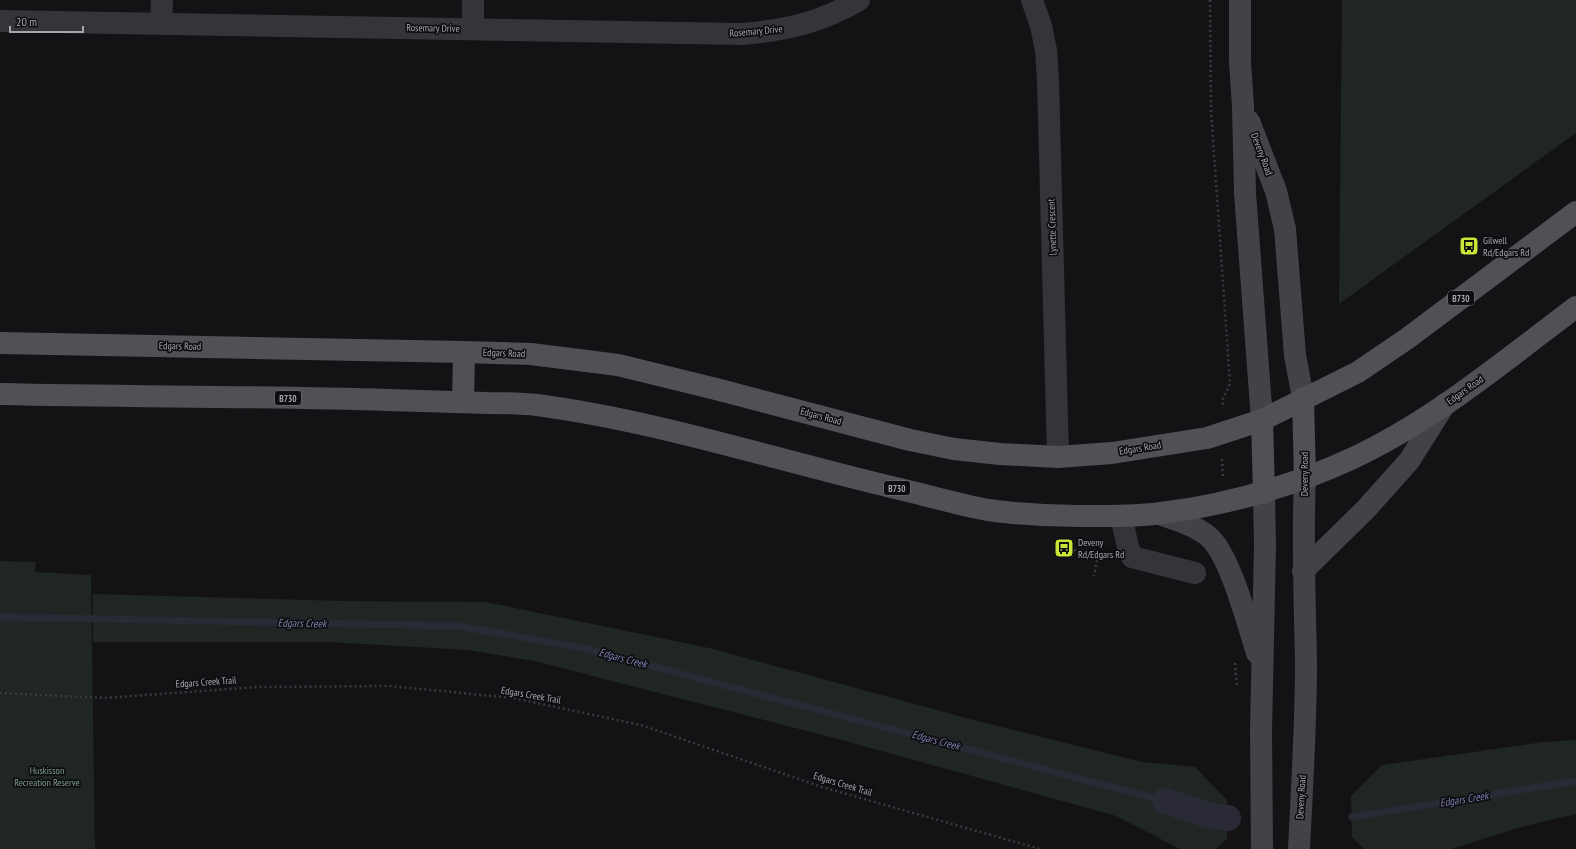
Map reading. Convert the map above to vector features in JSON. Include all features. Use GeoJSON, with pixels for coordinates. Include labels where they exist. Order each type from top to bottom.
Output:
{"type":"FeatureCollection","features":[{"type":"Feature","properties":{"kind":"main road","name":"Edgars Road"},"geometry":{"type":"LineString","coordinates":[[0,343],[531,354],[618,365],[910,440],[954,449],[1000,454],[1058,457],[1112,453],[1207,438],[1262,420],[1303,398],[1358,372],[1408,338],[1576,212]]}},
{"type":"Feature","properties":{"kind":"main road","name":"Edgars Road"},"geometry":{"type":"LineString","coordinates":[[0,394],[113,397],[332,398],[532,404],[610,417],[677,432],[822,470],[985,509],[1039,516],[1121,516],[1159,514],[1196,508],[1264,493],[1352,459],[1383,443],[1473,385],[1576,307]]}},
{"type":"Feature","properties":{"kind":"main road"},"geometry":{"type":"LineString","coordinates":[[463,402],[464,352]]}},
{"type":"Feature","properties":{"kind":"main road","name":"Deveny Road"},"geometry":{"type":"LineString","coordinates":[[1303,398],[1305,478]]}},
{"type":"Feature","properties":{"kind":"main road","name":"Deveny Road"},"geometry":{"type":"LineString","coordinates":[[1262,420],[1264,493]]}},
{"type":"Feature","properties":{"kind":"street"},"geometry":{"type":"LineString","coordinates":[[161,24],[162,0]]}},
{"type":"Feature","properties":{"kind":"street"},"geometry":{"type":"LineString","coordinates":[[473,0],[473,29]]}},
{"type":"Feature","properties":{"kind":"street","name":"Rosemary Drive"},"geometry":{"type":"LineString","coordinates":[[0,21],[742,34],[768,32],[818,20],[842,10],[859,0]]}},
{"type":"Feature","properties":{"kind":"street","name":"Lynette Crescent"},"geometry":{"type":"LineString","coordinates":[[1032,0],[1041,26],[1046,50],[1048,81],[1058,457]]}},
{"type":"Feature","properties":{"kind":"street","name":"Deveny Road"},"geometry":{"type":"LineString","coordinates":[[1240,0],[1240,62],[1243,106],[1245,193],[1262,420]]}},
{"type":"Feature","properties":{"kind":"street","name":"Deveny Road"},"geometry":{"type":"LineString","coordinates":[[1243,106],[1276,191],[1285,229],[1295,355],[1303,398]]}},
{"type":"Feature","properties":{"kind":"street"},"geometry":{"type":"LineString","coordinates":[[1303,571],[1366,509],[1409,461],[1445,404]]}},
{"type":"Feature","properties":{"kind":"street","name":"Deveny Road"},"geometry":{"type":"LineString","coordinates":[[1299,849],[1306,665],[1303,571],[1305,478]]}},
{"type":"Feature","properties":{"kind":"street","name":"Deveny Road"},"geometry":{"type":"LineString","coordinates":[[1262,849],[1260,730],[1265,545],[1264,493]]}},
{"type":"Feature","properties":{"kind":"street"},"geometry":{"type":"LineString","coordinates":[[1159,514],[1197,528],[1210,538],[1218,548],[1233,579],[1262,668]]}},
{"type":"Feature","properties":{"kind":"street"},"geometry":{"type":"LineString","coordinates":[[1121,516],[1128,547],[1132,557],[1196,573]]}},
{"type":"Feature","properties":{"kind":"path"},"geometry":{"type":"LineString","coordinates":[[1210,0],[1211,111],[1230,384],[1223,399],[1221,469],[1226,501]]}},
{"type":"Feature","properties":{"kind":"path"},"geometry":{"type":"LineString","coordinates":[[1064,548],[1098,555],[1094,576]]}},
{"type":"Feature","properties":{"kind":"path","name":"Edgars Creek Trail"},"geometry":{"type":"LineString","coordinates":[[0,694],[105,698],[257,686],[389,686],[513,698],[642,725],[822,787],[1040,849]]}},
{"type":"Feature","properties":{"kind":"green space"},"geometry":{"type":"Polygon","coordinates":[[[1342,0],[1576,0],[1576,133],[1339,304],[1342,0]]]}},
{"type":"Feature","properties":{"kind":"green space","name":"Huskisson Recreation Reserve"},"geometry":{"type":"Polygon","coordinates":[[[0,561],[36,562],[35,572],[91,575],[95,849],[0,849],[0,561]]]}},
{"type":"Feature","properties":{"kind":"green space"},"geometry":{"type":"Polygon","coordinates":[[[93,594],[345,601],[486,602],[709,648],[970,719],[1143,762],[1195,767],[1227,800],[1227,839],[1216,849],[1180,849],[1116,816],[838,739],[534,661],[468,650],[327,642],[93,642],[93,594]]]}},
{"type":"Feature","properties":{"kind":"green space"},"geometry":{"type":"Polygon","coordinates":[[[1576,740],[1576,814],[1514,829],[1452,849],[1364,849],[1352,837],[1351,796],[1382,765],[1543,742],[1576,740]]]}},
{"type":"Feature","properties":{"kind":"waterway","name":"Edgars Creek"},"geometry":{"type":"LineString","coordinates":[[0,617],[458,626],[583,648],[1165,801]]}},
{"type":"Feature","properties":{"kind":"waterway","name":"Edgars Creek"},"geometry":{"type":"LineString","coordinates":[[1352,817],[1576,781]]}},
{"type":"Feature","properties":{"kind":"waterway","name":"Edgars Creek"},"geometry":{"type":"LineString","coordinates":[[1165,801],[1207,815],[1228,818]]}},
{"type":"Feature","properties":{"kind":"place","name":"Gilwell Rd/Edgars Rd"},"geometry":{"type":"Point","coordinates":[1469,246]}},
{"type":"Feature","properties":{"kind":"place","name":"Deveny Rd/Edgars Rd"},"geometry":{"type":"Point","coordinates":[1064,548]}}]}
